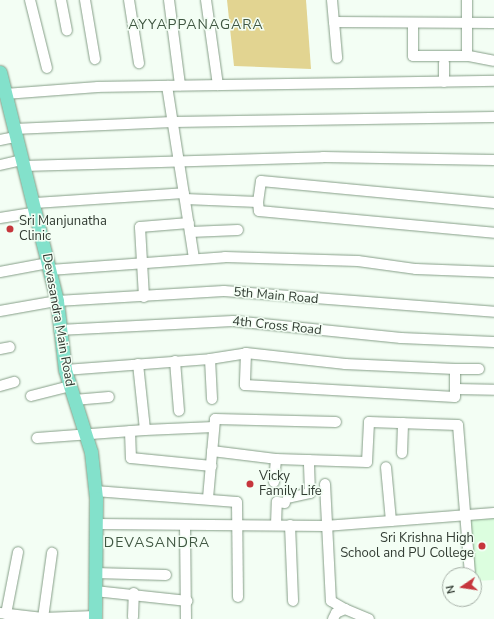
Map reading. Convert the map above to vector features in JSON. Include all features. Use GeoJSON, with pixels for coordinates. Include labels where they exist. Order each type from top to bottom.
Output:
{"type":"FeatureCollection","features":[{"type":"Feature","properties":{"kind":"main road","name":"Devasandra Main Road"},"geometry":{"type":"LineString","coordinates":[[0,72],[57,301],[59,330],[65,370],[86,433],[95,491],[95,618]]}},
{"type":"Feature","properties":{"kind":"street"},"geometry":{"type":"LineString","coordinates":[[30,0],[47,68]]}},
{"type":"Feature","properties":{"kind":"street"},"geometry":{"type":"LineString","coordinates":[[61,0],[67,30]]}},
{"type":"Feature","properties":{"kind":"street"},"geometry":{"type":"LineString","coordinates":[[85,0],[95,59]]}},
{"type":"Feature","properties":{"kind":"street"},"geometry":{"type":"LineString","coordinates":[[129,0],[139,63]]}},
{"type":"Feature","properties":{"kind":"street"},"geometry":{"type":"LineString","coordinates":[[169,0],[180,85]]}},
{"type":"Feature","properties":{"kind":"street"},"geometry":{"type":"LineString","coordinates":[[206,0],[218,85]]}},
{"type":"Feature","properties":{"kind":"street"},"geometry":{"type":"LineString","coordinates":[[332,0],[337,58]]}},
{"type":"Feature","properties":{"kind":"street"},"geometry":{"type":"LineString","coordinates":[[467,0],[467,56]]}},
{"type":"Feature","properties":{"kind":"street"},"geometry":{"type":"LineString","coordinates":[[334,22],[494,23]]}},
{"type":"Feature","properties":{"kind":"street"},"geometry":{"type":"LineString","coordinates":[[413,23],[413,56],[467,56],[494,60]]}},
{"type":"Feature","properties":{"kind":"street"},"geometry":{"type":"LineString","coordinates":[[444,63],[444,82]]}},
{"type":"Feature","properties":{"kind":"street"},"geometry":{"type":"LineString","coordinates":[[6,94],[180,85],[494,81]]}},
{"type":"Feature","properties":{"kind":"street"},"geometry":{"type":"LineString","coordinates":[[167,86],[194,259]]}},
{"type":"Feature","properties":{"kind":"street"},"geometry":{"type":"LineString","coordinates":[[0,140],[15,133],[173,122],[494,117]]}},
{"type":"Feature","properties":{"kind":"street"},"geometry":{"type":"LineString","coordinates":[[0,165],[23,163],[323,157],[494,160]]}},
{"type":"Feature","properties":{"kind":"street"},"geometry":{"type":"LineString","coordinates":[[494,203],[260,181],[258,202],[259,211],[494,233]]}},
{"type":"Feature","properties":{"kind":"street"},"geometry":{"type":"LineString","coordinates":[[0,218],[34,209],[185,196],[258,202]]}},
{"type":"Feature","properties":{"kind":"street"},"geometry":{"type":"LineString","coordinates":[[144,297],[140,227],[189,227],[238,230]]}},
{"type":"Feature","properties":{"kind":"street"},"geometry":{"type":"LineString","coordinates":[[0,272],[49,266],[194,259],[317,259],[494,272]]}},
{"type":"Feature","properties":{"kind":"street","name":"5th Main Road"},"geometry":{"type":"LineString","coordinates":[[0,311],[57,301],[224,292],[494,312]]}},
{"type":"Feature","properties":{"kind":"street","name":"4th Cross Road"},"geometry":{"type":"LineString","coordinates":[[59,330],[233,321],[401,338],[494,342]]}},
{"type":"Feature","properties":{"kind":"street"},"geometry":{"type":"LineString","coordinates":[[65,370],[175,360],[210,359],[246,353],[345,364],[479,369]]}},
{"type":"Feature","properties":{"kind":"street"},"geometry":{"type":"LineString","coordinates":[[246,353],[245,385],[455,397],[455,369]]}},
{"type":"Feature","properties":{"kind":"street"},"geometry":{"type":"LineString","coordinates":[[210,359],[212,400]]}},
{"type":"Feature","properties":{"kind":"street"},"geometry":{"type":"LineString","coordinates":[[175,360],[180,411]]}},
{"type":"Feature","properties":{"kind":"street"},"geometry":{"type":"LineString","coordinates":[[138,364],[145,430]]}},
{"type":"Feature","properties":{"kind":"street"},"geometry":{"type":"LineString","coordinates":[[0,386],[14,382]]}},
{"type":"Feature","properties":{"kind":"street"},"geometry":{"type":"LineString","coordinates":[[32,396],[70,386]]}},
{"type":"Feature","properties":{"kind":"street"},"geometry":{"type":"LineString","coordinates":[[455,389],[494,390]]}},
{"type":"Feature","properties":{"kind":"street"},"geometry":{"type":"LineString","coordinates":[[74,400],[109,397]]}},
{"type":"Feature","properties":{"kind":"street"},"geometry":{"type":"LineString","coordinates":[[208,498],[215,419],[336,422]]}},
{"type":"Feature","properties":{"kind":"street"},"geometry":{"type":"LineString","coordinates":[[212,451],[276,459],[367,462],[369,422],[458,425],[469,567]]}},
{"type":"Feature","properties":{"kind":"street"},"geometry":{"type":"LineString","coordinates":[[402,453],[403,423]]}},
{"type":"Feature","properties":{"kind":"street"},"geometry":{"type":"LineString","coordinates":[[37,438],[86,433],[214,427]]}},
{"type":"Feature","properties":{"kind":"street"},"geometry":{"type":"LineString","coordinates":[[130,431],[131,458],[212,466]]}},
{"type":"Feature","properties":{"kind":"street"},"geometry":{"type":"LineString","coordinates":[[274,482],[276,459]]}},
{"type":"Feature","properties":{"kind":"street"},"geometry":{"type":"LineString","coordinates":[[276,525],[277,502],[310,494],[309,460]]}},
{"type":"Feature","properties":{"kind":"street"},"geometry":{"type":"LineString","coordinates":[[386,467],[391,521]]}},
{"type":"Feature","properties":{"kind":"street"},"geometry":{"type":"LineString","coordinates":[[325,484],[325,526],[331,601],[345,609],[369,619]]}},
{"type":"Feature","properties":{"kind":"street"},"geometry":{"type":"LineString","coordinates":[[95,491],[208,498],[238,502],[238,597]]}},
{"type":"Feature","properties":{"kind":"street"},"geometry":{"type":"LineString","coordinates":[[96,524],[325,526],[494,513]]}},
{"type":"Feature","properties":{"kind":"street"},"geometry":{"type":"LineString","coordinates":[[185,525],[186,619]]}},
{"type":"Feature","properties":{"kind":"street"},"geometry":{"type":"LineString","coordinates":[[290,525],[293,601]]}},
{"type":"Feature","properties":{"kind":"street"},"geometry":{"type":"LineString","coordinates":[[18,552],[3,614],[26,618],[95,618]]}},
{"type":"Feature","properties":{"kind":"street"},"geometry":{"type":"LineString","coordinates":[[43,618],[52,553]]}},
{"type":"Feature","properties":{"kind":"street"},"geometry":{"type":"LineString","coordinates":[[95,573],[166,575]]}},
{"type":"Feature","properties":{"kind":"street"},"geometry":{"type":"LineString","coordinates":[[95,591],[134,593],[187,601]]}},
{"type":"Feature","properties":{"kind":"street"},"geometry":{"type":"LineString","coordinates":[[133,617],[134,593]]}},
{"type":"Feature","properties":{"kind":"street"},"geometry":{"type":"LineString","coordinates":[[334,618],[345,609]]}},
{"type":"Feature","properties":{"kind":"shaded area"},"geometry":{"type":"Polygon","coordinates":[[[227,0],[306,0],[311,69],[234,66],[227,0]]]}},
{"type":"Feature","properties":{"kind":"shaded area","name":"Sri Krishna High School and PU College"},"geometry":{"type":"Polygon","coordinates":[[[494,516],[494,580],[482,581],[482,567],[473,567],[469,517],[494,516]]]}},
{"type":"Feature","properties":{"kind":"place","name":"Sri Manjunatha Clinic"},"geometry":{"type":"Point","coordinates":[10,229]}},
{"type":"Feature","properties":{"kind":"place","name":"Vicky Family Life"},"geometry":{"type":"Point","coordinates":[250,484]}},
{"type":"Feature","properties":{"kind":"place","name":"Sri Krishna High School and PU College"},"geometry":{"type":"Point","coordinates":[482,546]}},
{"type":"Feature","properties":{"kind":"district","name":"AYYAPPANAGARA"},"geometry":{"type":"Point","coordinates":[196,25]}},
{"type":"Feature","properties":{"kind":"district","name":"DEVASANDRA"},"geometry":{"type":"Point","coordinates":[157,543]}}]}
